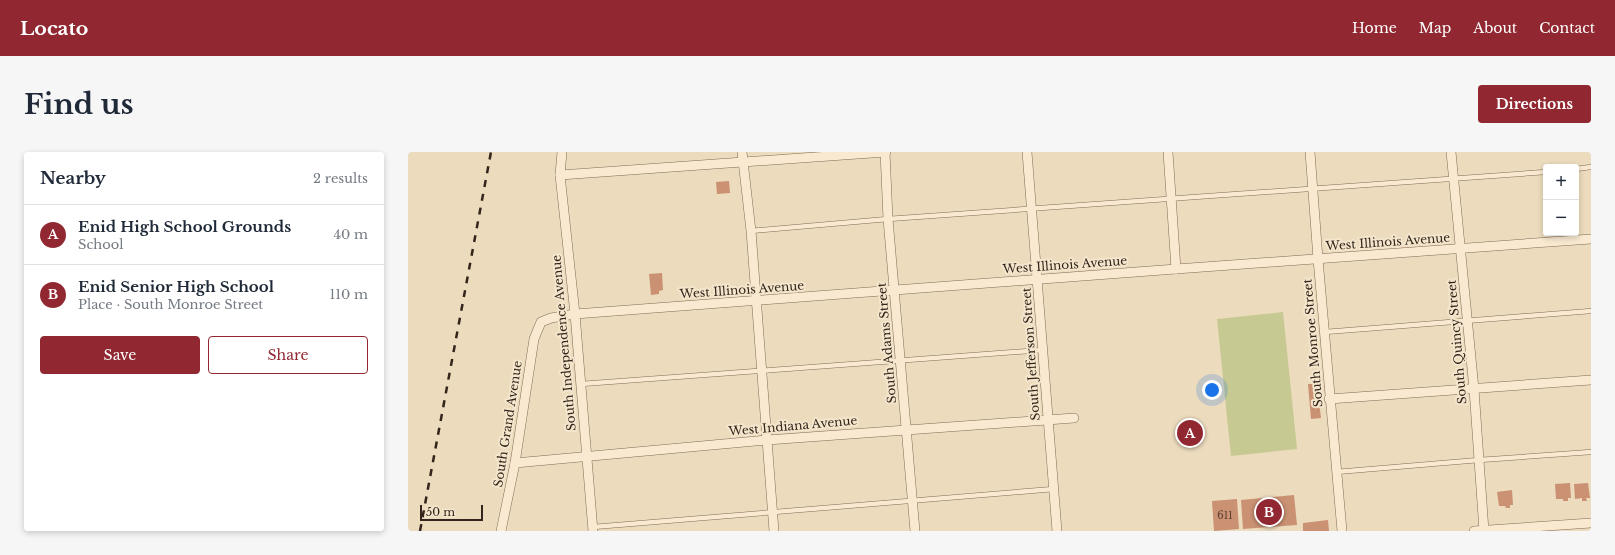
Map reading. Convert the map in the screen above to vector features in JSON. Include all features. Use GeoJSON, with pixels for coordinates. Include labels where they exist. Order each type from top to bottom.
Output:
{"type":"FeatureCollection","features":[{"type":"Feature","properties":{"kind":"street","name":"South Independence Avenue"},"geometry":{"type":"LineString","coordinates":[[562,152],[560,175],[575,314],[593,529]]}},
{"type":"Feature","properties":{"kind":"street"},"geometry":{"type":"LineString","coordinates":[[742,152],[762,371],[774,531]]}},
{"type":"Feature","properties":{"kind":"street"},"geometry":{"type":"LineString","coordinates":[[560,175],[743,162],[815,155],[885,152]]}},
{"type":"Feature","properties":{"kind":"street","name":"South Adams Street"},"geometry":{"type":"LineString","coordinates":[[885,152],[888,219],[915,531]]}},
{"type":"Feature","properties":{"kind":"street","name":"South Jefferson Street"},"geometry":{"type":"LineString","coordinates":[[1027,152],[1057,531]]}},
{"type":"Feature","properties":{"kind":"street"},"geometry":{"type":"LineString","coordinates":[[1168,152],[1176,269]]}},
{"type":"Feature","properties":{"kind":"street","name":"South Monroe Street"},"geometry":{"type":"LineString","coordinates":[[1310,152],[1325,332],[1329,400],[1342,531]]}},
{"type":"Feature","properties":{"kind":"street","name":"South Quincy Street"},"geometry":{"type":"LineString","coordinates":[[1451,152],[1474,389],[1484,531]]}},
{"type":"Feature","properties":{"kind":"street","name":"West Illinois Avenue"},"geometry":{"type":"LineString","coordinates":[[541,322],[551,318],[575,314],[1176,269],[1591,240]]}},
{"type":"Feature","properties":{"kind":"street","name":"South Grand Avenue"},"geometry":{"type":"LineString","coordinates":[[501,531],[515,463],[534,339],[541,322]]}},
{"type":"Feature","properties":{"kind":"street"},"geometry":{"type":"LineString","coordinates":[[1329,400],[1591,380]]}},
{"type":"Feature","properties":{"kind":"street","name":"West Indiana Avenue"},"geometry":{"type":"LineString","coordinates":[[515,463],[767,440],[1074,418]]}},
{"type":"Feature","properties":{"kind":"street"},"geometry":{"type":"LineString","coordinates":[[1474,531],[1591,523]]}},
{"type":"Feature","properties":{"kind":"lane"},"geometry":{"type":"LineString","coordinates":[[1579,169],[1591,167]]}},
{"type":"Feature","properties":{"kind":"lane"},"geometry":{"type":"LineString","coordinates":[[750,231],[888,219],[1032,210],[1172,198],[1543,172]]}},
{"type":"Feature","properties":{"kind":"lane"},"geometry":{"type":"LineString","coordinates":[[1325,332],[1591,311]]}},
{"type":"Feature","properties":{"kind":"lane"},"geometry":{"type":"LineString","coordinates":[[581,384],[1043,350]]}},
{"type":"Feature","properties":{"kind":"lane"},"geometry":{"type":"LineString","coordinates":[[1336,472],[1591,452]]}},
{"type":"Feature","properties":{"kind":"lane"},"geometry":{"type":"LineString","coordinates":[[593,529],[773,512],[1054,489]]}},
{"type":"Feature","properties":{"kind":"green space"},"geometry":{"type":"Polygon","coordinates":[[[1283,312],[1297,449],[1231,456],[1217,319],[1283,312]]]}},
{"type":"Feature","properties":{"kind":"building"},"geometry":{"type":"Polygon","coordinates":[[[729,181],[730,193],[717,194],[716,182],[729,181]]]}},
{"type":"Feature","properties":{"kind":"building"},"geometry":{"type":"Polygon","coordinates":[[[662,273],[663,290],[659,291],[659,294],[651,295],[649,274],[662,273]]]}},
{"type":"Feature","properties":{"kind":"building"},"geometry":{"type":"Polygon","coordinates":[[[1308,384],[1317,384],[1321,418],[1311,419],[1308,384]]]}},
{"type":"Feature","properties":{"kind":"building"},"geometry":{"type":"Polygon","coordinates":[[[1570,483],[1571,498],[1568,498],[1568,501],[1556,499],[1555,484],[1570,483]]]}},
{"type":"Feature","properties":{"kind":"building"},"geometry":{"type":"Polygon","coordinates":[[[1588,483],[1590,498],[1586,498],[1587,501],[1582,501],[1582,498],[1575,499],[1574,484],[1588,483]]]}},
{"type":"Feature","properties":{"kind":"building"},"geometry":{"type":"Polygon","coordinates":[[[1512,490],[1513,505],[1510,505],[1510,508],[1499,506],[1497,492],[1512,490]]]}},
{"type":"Feature","properties":{"kind":"building"},"geometry":{"type":"Polygon","coordinates":[[[1294,495],[1297,525],[1243,529],[1241,500],[1294,495]]]}},
{"type":"Feature","properties":{"kind":"building"},"geometry":{"type":"Polygon","coordinates":[[[1237,499],[1239,529],[1214,531],[1212,501],[1237,499]]]}},
{"type":"Feature","properties":{"kind":"building"},"geometry":{"type":"Polygon","coordinates":[[[1328,520],[1329,531],[1303,531],[1303,523],[1328,520]]]}},
{"type":"Feature","properties":{"kind":"railway"},"geometry":{"type":"LineString","coordinates":[[420,531],[491,152]]}},
{"type":"Feature","properties":{"kind":"place","name":"Enid High School Grounds"},"geometry":{"type":"Point","coordinates":[1190,433]}},
{"type":"Feature","properties":{"kind":"place","name":"Enid Senior High School"},"geometry":{"type":"Point","coordinates":[1269,512]}}]}
